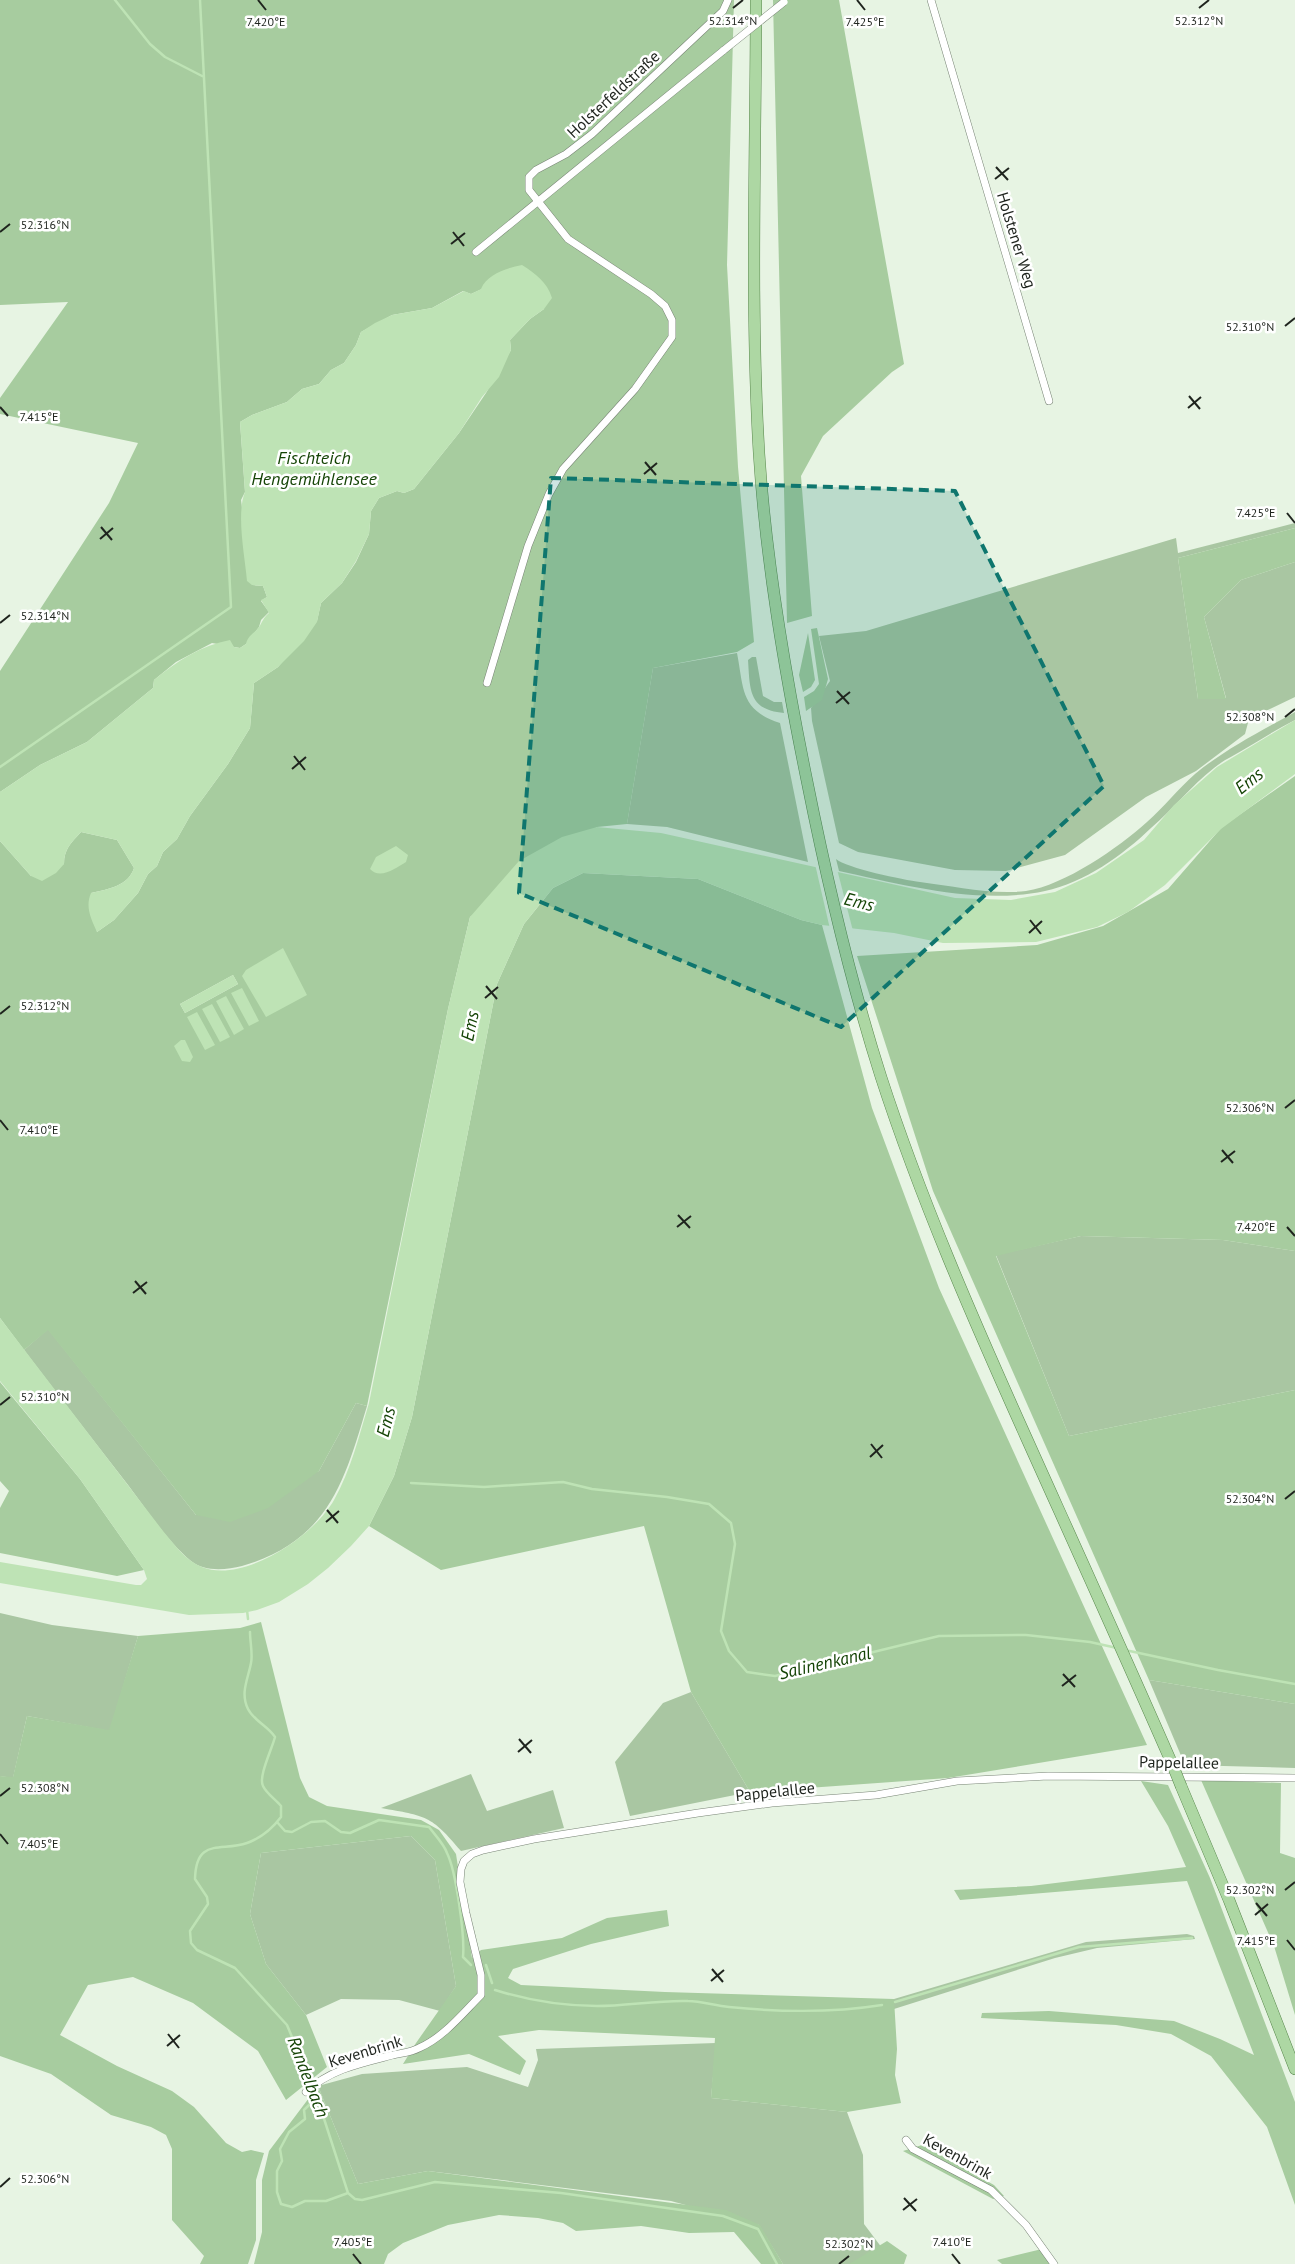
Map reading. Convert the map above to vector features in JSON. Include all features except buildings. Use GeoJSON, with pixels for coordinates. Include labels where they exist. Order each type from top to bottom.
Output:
{"type":"FeatureCollection","features":[{"type":"Feature","properties":{"kind":"main road"},"geometry":{"type":"LineString","coordinates":[[756,0],[755,298],[759,452],[769,555],[789,692],[824,865],[859,1002],[884,1086],[936,1228],[982,1339],[1182,1786],[1295,2069]]}},
{"type":"Feature","properties":{"kind":"street","name":"Holsterfeldstraße"},"geometry":{"type":"LineString","coordinates":[[538,203],[529,190],[530,177],[536,170],[566,154],[592,134],[723,11],[728,0]]}},
{"type":"Feature","properties":{"kind":"street","name":"Holstener Weg"},"geometry":{"type":"LineString","coordinates":[[930,0],[1050,401]]}},
{"type":"Feature","properties":{"kind":"street"},"geometry":{"type":"LineString","coordinates":[[476,252],[785,1]]}},
{"type":"Feature","properties":{"kind":"street"},"geometry":{"type":"LineString","coordinates":[[487,683],[528,546],[549,494],[563,469],[635,389],[672,337],[672,320],[665,306],[651,294],[568,239],[538,203]]}},
{"type":"Feature","properties":{"kind":"street","name":"Pappelallee"},"geometry":{"type":"LineString","coordinates":[[434,2040],[481,1996],[481,1976],[460,1882],[464,1860],[483,1850],[534,1839],[698,1813],[772,1803],[876,1795],[957,1782],[1048,1776],[1295,1778]]}},
{"type":"Feature","properties":{"kind":"street","name":"Kevenbrink"},"geometry":{"type":"LineString","coordinates":[[306,2092],[316,2082],[336,2071],[418,2049],[434,2040]]}},
{"type":"Feature","properties":{"kind":"street","name":"Kevenbrink"},"geometry":{"type":"LineString","coordinates":[[906,2140],[914,2149],[991,2190],[1026,2225],[1054,2264]]}},
{"type":"Feature","properties":{"kind":"highlighted area"},"geometry":{"type":"Polygon","coordinates":[[[551,478],[955,491],[1104,786],[841,1027],[519,893],[551,478]]]}},
{"type":"Feature","properties":{"kind":"shaded area"},"geometry":{"type":"Polygon","coordinates":[[[0,0],[734,0],[727,265],[738,467],[754,642],[737,652],[653,668],[627,824],[597,827],[470,917],[448,1009],[367,1406],[356,1403],[319,1471],[268,1508],[230,1522],[196,1515],[48,1330],[24,1350],[0,1318],[0,841],[31,876],[64,864],[67,850],[81,832],[117,840],[134,868],[123,883],[91,893],[97,932],[114,920],[138,893],[148,874],[157,866],[163,852],[177,839],[190,816],[228,764],[250,728],[254,683],[278,667],[317,621],[321,603],[342,583],[356,562],[369,534],[371,511],[379,498],[397,491],[404,493],[414,489],[459,433],[486,393],[511,350],[510,340],[530,319],[544,309],[482,289],[471,294],[463,291],[432,308],[392,315],[361,332],[356,345],[344,363],[331,370],[319,384],[302,389],[287,402],[252,415],[240,422],[245,492],[241,500],[252,585],[263,586],[267,597],[261,601],[269,612],[261,620],[259,627],[246,644],[240,648],[212,643],[176,662],[154,680],[153,688],[87,742],[40,765],[0,792],[0,671],[109,503],[138,443],[0,414],[0,398],[68,302],[0,305],[0,0]],[[233,975],[180,1004],[185,1013],[238,984],[233,975]]]}},
{"type":"Feature","properties":{"kind":"shaded area"},"geometry":{"type":"Polygon","coordinates":[[[773,0],[839,0],[904,364],[892,372],[823,436],[801,476],[812,616],[787,623],[773,0]]]}},
{"type":"Feature","properties":{"kind":"shaded area"},"geometry":{"type":"Polygon","coordinates":[[[1295,523],[1295,528],[1178,558],[1198,699],[1226,698],[1204,617],[1241,580],[1295,562],[1295,697],[1249,719],[1245,734],[1196,771],[1146,797],[1065,855],[1006,871],[955,870],[858,852],[839,843],[812,721],[811,708],[830,681],[819,636],[866,631],[1176,538],[1178,553],[1295,523]]]}},
{"type":"Feature","properties":{"kind":"shaded area"},"geometry":{"type":"Polygon","coordinates":[[[1295,528],[1295,562],[1241,580],[1204,617],[1226,699],[1198,699],[1178,558],[1295,528]]]}},
{"type":"Feature","properties":{"kind":"shaded area"},"geometry":{"type":"Polygon","coordinates":[[[817,628],[828,679],[822,700],[806,711],[804,697],[814,691],[819,684],[811,629],[817,628]]]}},
{"type":"Feature","properties":{"kind":"shaded area"},"geometry":{"type":"Polygon","coordinates":[[[808,633],[815,680],[811,687],[803,692],[799,675],[808,633]]]}},
{"type":"Feature","properties":{"kind":"shaded area"},"geometry":{"type":"Polygon","coordinates":[[[737,653],[746,697],[757,712],[780,723],[808,862],[667,827],[627,824],[653,668],[737,653]]]}},
{"type":"Feature","properties":{"kind":"shaded area"},"geometry":{"type":"Polygon","coordinates":[[[756,657],[763,696],[774,702],[782,702],[784,713],[763,708],[753,696],[749,680],[748,660],[756,657]]]}},
{"type":"Feature","properties":{"kind":"shaded area"},"geometry":{"type":"Polygon","coordinates":[[[1295,712],[1295,720],[1214,768],[1140,838],[1115,858],[1088,875],[1060,887],[1020,895],[968,895],[941,892],[839,871],[836,859],[851,866],[876,873],[959,888],[1013,892],[1041,887],[1074,873],[1106,854],[1147,822],[1195,774],[1218,756],[1295,712]]]}},
{"type":"Feature","properties":{"kind":"shaded area"},"geometry":{"type":"Polygon","coordinates":[[[1295,776],[1295,1251],[1223,1240],[1081,1236],[996,1256],[1069,1436],[1295,1390],[1295,1704],[1149,1680],[933,1191],[857,956],[1037,945],[1103,926],[1168,889],[1222,827],[1295,776]]]}},
{"type":"Feature","properties":{"kind":"shaded area"},"geometry":{"type":"Polygon","coordinates":[[[583,873],[698,879],[801,920],[822,925],[872,1108],[939,1288],[1147,1745],[948,1778],[750,1792],[691,1692],[644,1526],[441,1570],[369,1526],[394,1476],[412,1417],[497,984],[524,924],[553,888],[583,873]]]}},
{"type":"Feature","properties":{"kind":"shaded area"},"geometry":{"type":"Polygon","coordinates":[[[1081,1236],[1223,1240],[1295,1251],[1295,1390],[1069,1436],[996,1255],[1081,1236]]]}},
{"type":"Feature","properties":{"kind":"shaded area"},"geometry":{"type":"Polygon","coordinates":[[[48,1329],[196,1515],[319,1471],[356,1403],[367,1406],[350,1460],[340,1484],[328,1505],[313,1525],[295,1541],[271,1555],[242,1566],[229,1568],[215,1569],[196,1565],[165,1534],[24,1350],[48,1329]]]}},
{"type":"Feature","properties":{"kind":"shaded area"},"geometry":{"type":"Polygon","coordinates":[[[0,1382],[80,1479],[144,1570],[117,1576],[0,1553],[0,1508],[9,1491],[0,1481],[0,1382]]]}},
{"type":"Feature","properties":{"kind":"shaded area"},"geometry":{"type":"Polygon","coordinates":[[[0,1613],[52,1625],[138,1636],[110,1731],[27,1716],[13,1778],[0,1776],[0,1613]]]}},
{"type":"Feature","properties":{"kind":"shaded area"},"geometry":{"type":"Polygon","coordinates":[[[261,1622],[300,1778],[309,1797],[327,1806],[421,1820],[439,1830],[456,1854],[472,1958],[481,1950],[562,1938],[607,1918],[667,1910],[669,1926],[591,1944],[513,1969],[508,1978],[521,1985],[665,1992],[894,1999],[897,2049],[895,2075],[901,2103],[847,2112],[711,2098],[715,2038],[539,2030],[498,2036],[526,2061],[520,2075],[469,2054],[403,2064],[456,1986],[435,1860],[411,1836],[261,1853],[250,1914],[266,1964],[306,2015],[327,2067],[286,2100],[258,2051],[193,2003],[133,1977],[88,1985],[60,2035],[117,2066],[172,2091],[194,2107],[226,2143],[242,2152],[251,2150],[264,2153],[256,2180],[256,2240],[248,2264],[200,2264],[204,2256],[172,2220],[172,2149],[166,2135],[151,2127],[111,2115],[51,2074],[0,2056],[0,1776],[13,1777],[27,1716],[109,1730],[138,1636],[240,1628],[261,1622]]]}},
{"type":"Feature","properties":{"kind":"shaded area"},"geometry":{"type":"Polygon","coordinates":[[[1149,1680],[1295,1704],[1295,1768],[1185,1765],[1149,1680]]]}},
{"type":"Feature","properties":{"kind":"shaded area"},"geometry":{"type":"Polygon","coordinates":[[[691,1692],[750,1792],[630,1816],[615,1762],[663,1703],[691,1692]]]}},
{"type":"Feature","properties":{"kind":"shaded area"},"geometry":{"type":"Polygon","coordinates":[[[471,1774],[487,1811],[553,1790],[564,1828],[461,1851],[442,1830],[427,1819],[381,1808],[471,1774]]]}},
{"type":"Feature","properties":{"kind":"shaded area"},"geometry":{"type":"Polygon","coordinates":[[[1201,1780],[1281,1783],[1280,1853],[1295,1858],[1295,2015],[1274,1946],[1201,1780]]]}},
{"type":"Feature","properties":{"kind":"shaded area"},"geometry":{"type":"Polygon","coordinates":[[[1141,1781],[1168,1785],[1210,1878],[1295,2102],[1295,2205],[1267,2127],[1211,2056],[1171,2034],[1116,2025],[981,2018],[982,2013],[1049,2011],[1174,2021],[1254,2055],[1187,1881],[960,1900],[954,1890],[1031,1886],[1186,1867],[1168,1826],[1141,1781]]]}},
{"type":"Feature","properties":{"kind":"shaded area"},"geometry":{"type":"Polygon","coordinates":[[[411,1836],[435,1860],[456,1986],[440,2011],[399,2000],[341,1999],[306,2015],[266,1964],[250,1914],[261,1853],[411,1836]]]}},
{"type":"Feature","properties":{"kind":"shaded area"},"geometry":{"type":"Polygon","coordinates":[[[1187,1934],[1194,1936],[1195,1939],[1097,1948],[1055,1958],[894,2009],[894,1999],[1086,1942],[1187,1934]]]}},
{"type":"Feature","properties":{"kind":"shaded area"},"geometry":{"type":"Polygon","coordinates":[[[716,2043],[711,2098],[847,2112],[863,2155],[864,2224],[894,2264],[783,2264],[759,2225],[671,2201],[428,2171],[358,2184],[318,2086],[362,2074],[467,2067],[528,2087],[538,2060],[536,2049],[716,2043]]]}},
{"type":"Feature","properties":{"kind":"shaded area"},"geometry":{"type":"Polygon","coordinates":[[[318,2086],[358,2184],[428,2171],[726,2210],[760,2225],[783,2264],[761,2264],[734,2232],[689,2233],[641,2226],[576,2231],[563,2223],[538,2218],[499,2215],[448,2225],[403,2243],[388,2254],[384,2264],[254,2264],[262,2232],[262,2180],[269,2151],[318,2086]]]}},
{"type":"Feature","properties":{"kind":"shaded area"},"geometry":{"type":"Polygon","coordinates":[[[922,2145],[994,2185],[1004,2196],[993,2199],[903,2151],[922,2145]]]}},
{"type":"Feature","properties":{"kind":"shaded area"},"geometry":{"type":"Polygon","coordinates":[[[887,2241],[907,2255],[904,2264],[849,2264],[887,2241]]]}},
{"type":"Feature","properties":{"kind":"shaded area"},"geometry":{"type":"Polygon","coordinates":[[[1042,2249],[1055,2264],[1002,2264],[997,2260],[1042,2249]]]}},
{"type":"Feature","properties":{"kind":"water","name":"Fischteich Hengemühlensee"},"geometry":{"type":"Polygon","coordinates":[[[522,265],[540,279],[547,287],[552,298],[544,309],[530,319],[510,340],[511,350],[499,377],[482,397],[459,433],[414,489],[404,493],[397,491],[379,498],[371,511],[369,534],[356,561],[342,583],[321,603],[317,622],[304,641],[278,667],[254,683],[250,728],[228,764],[190,816],[177,839],[163,852],[157,866],[148,874],[138,893],[114,920],[97,932],[89,908],[91,893],[123,883],[134,868],[117,840],[81,832],[67,850],[64,864],[56,873],[42,881],[31,876],[0,841],[0,792],[40,765],[87,742],[153,688],[154,680],[181,660],[220,642],[230,640],[234,647],[240,648],[246,644],[269,613],[261,600],[267,597],[263,586],[252,585],[247,581],[241,524],[242,501],[245,492],[240,422],[252,415],[287,402],[302,389],[319,384],[331,370],[344,363],[356,345],[361,332],[375,323],[392,315],[432,308],[464,291],[471,294],[481,289],[488,279],[493,276],[504,270],[522,265]]]}},
{"type":"Feature","properties":{"kind":"water","name":"Ems"},"geometry":{"type":"Polygon","coordinates":[[[1295,720],[1295,774],[1221,829],[1165,885],[1128,912],[1097,927],[1036,942],[943,943],[894,933],[822,925],[801,920],[698,879],[583,873],[553,888],[524,924],[497,984],[412,1417],[394,1476],[369,1526],[328,1568],[308,1584],[279,1602],[243,1613],[189,1615],[0,1583],[0,1562],[136,1585],[141,1585],[147,1579],[144,1570],[80,1479],[0,1381],[0,1318],[163,1531],[191,1561],[202,1567],[219,1570],[237,1569],[257,1563],[294,1542],[324,1514],[334,1500],[345,1477],[369,1403],[448,1009],[470,917],[519,861],[562,837],[597,827],[661,833],[955,898],[1011,900],[1055,892],[1096,873],[1144,840],[1174,805],[1217,767],[1295,720]]]}},
{"type":"Feature","properties":{"kind":"water"},"geometry":{"type":"Polygon","coordinates":[[[396,846],[408,855],[406,862],[393,870],[383,873],[374,872],[370,869],[376,857],[396,846]]]}},
{"type":"Feature","properties":{"kind":"water"},"geometry":{"type":"Polygon","coordinates":[[[283,948],[307,995],[266,1017],[242,976],[246,970],[283,948]]]}},
{"type":"Feature","properties":{"kind":"water"},"geometry":{"type":"Polygon","coordinates":[[[233,975],[238,984],[185,1013],[180,1004],[233,975]]]}},
{"type":"Feature","properties":{"kind":"water"},"geometry":{"type":"Polygon","coordinates":[[[242,988],[259,1021],[249,1026],[231,993],[242,988]]]}},
{"type":"Feature","properties":{"kind":"water"},"geometry":{"type":"Polygon","coordinates":[[[226,996],[244,1029],[234,1035],[216,1001],[226,996]]]}},
{"type":"Feature","properties":{"kind":"water"},"geometry":{"type":"Polygon","coordinates":[[[212,1004],[230,1037],[220,1042],[202,1009],[212,1004]]]}},
{"type":"Feature","properties":{"kind":"water"},"geometry":{"type":"Polygon","coordinates":[[[197,1012],[215,1045],[205,1050],[187,1017],[197,1012]]]}},
{"type":"Feature","properties":{"kind":"water"},"geometry":{"type":"Polygon","coordinates":[[[181,1040],[185,1040],[193,1057],[190,1062],[182,1061],[174,1046],[181,1040]]]}},
{"type":"Feature","properties":{"kind":"pier"},"geometry":{"type":"Polygon","coordinates":[[[815,864],[837,869],[853,931],[830,929],[815,864]]]}},
{"type":"Feature","properties":{"kind":"waterway"},"geometry":{"type":"LineString","coordinates":[[115,0],[150,44],[165,57],[204,77]]}},
{"type":"Feature","properties":{"kind":"waterway"},"geometry":{"type":"LineString","coordinates":[[0,767],[231,607],[200,0]]}},
{"type":"Feature","properties":{"kind":"waterway","name":"Salinenkanal"},"geometry":{"type":"LineString","coordinates":[[411,1483],[484,1487],[563,1482],[592,1489],[667,1497],[709,1504],[731,1523],[735,1544],[721,1631],[729,1651],[747,1672],[775,1676],[939,1636],[1026,1635],[1090,1642],[1117,1648]]}},
{"type":"Feature","properties":{"kind":"waterway","name":"Randelbach"},"geometry":{"type":"LineString","coordinates":[[247,1610],[248,1619]]}},
{"type":"Feature","properties":{"kind":"waterway","name":"Randelbach"},"geometry":{"type":"LineString","coordinates":[[250,1632],[252,1659],[245,1686],[246,1703],[251,1713],[275,1737],[262,1776],[262,1782],[266,1791],[281,1806],[281,1817],[266,1833],[257,1839],[247,1843],[212,1849],[200,1857],[196,1866],[195,1879],[207,1897],[208,1904],[190,1931],[191,1943],[197,1950],[235,1968],[287,2025],[317,2097],[348,2193],[355,2199],[362,2200],[435,2182],[561,2193],[723,2216],[758,2229],[777,2264]]}},
{"type":"Feature","properties":{"kind":"waterway","name":"Salinenkanal"},"geometry":{"type":"LineString","coordinates":[[1125,1650],[1295,1684]]}},
{"type":"Feature","properties":{"kind":"waterway"},"geometry":{"type":"LineString","coordinates":[[277,1822],[285,1831],[292,1832],[311,1822],[325,1821],[341,1832],[350,1833],[379,1820],[429,1827],[444,1846],[454,1874],[463,1934],[463,1957],[471,1965]]}},
{"type":"Feature","properties":{"kind":"waterway"},"geometry":{"type":"LineString","coordinates":[[895,2002],[1079,1947],[1192,1938]]}},
{"type":"Feature","properties":{"kind":"waterway"},"geometry":{"type":"LineString","coordinates":[[486,1965],[492,1983]]}},
{"type":"Feature","properties":{"kind":"waterway"},"geometry":{"type":"LineString","coordinates":[[495,1990],[545,2002],[584,2006],[688,2001],[748,2009],[806,2011],[882,2005]]}},
{"type":"Feature","properties":{"kind":"waterway"},"geometry":{"type":"LineString","coordinates":[[317,2097],[304,2110],[305,2119],[289,2132],[280,2149],[282,2161],[277,2171],[277,2192],[281,2204],[292,2207],[305,2201],[326,2201],[348,2193]]}}]}
